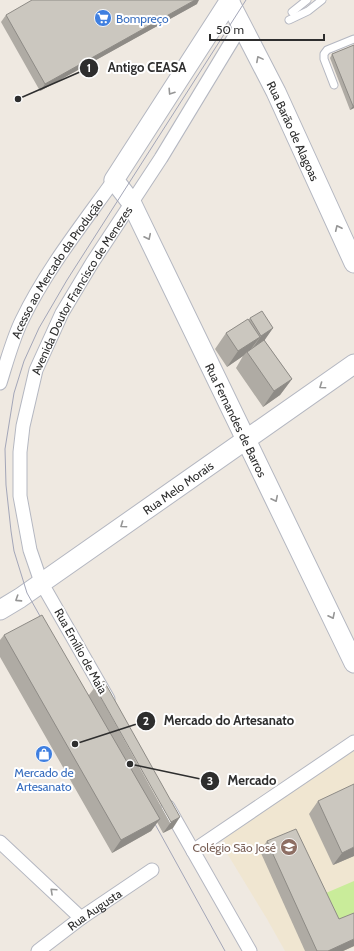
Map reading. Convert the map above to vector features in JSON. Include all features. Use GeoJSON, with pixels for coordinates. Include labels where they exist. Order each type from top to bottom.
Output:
{"type":"FeatureCollection","features":[{"type":"Feature","properties":{"kind":"street","name":"Rua Barão de Alagoas"},"geometry":{"type":"LineString","coordinates":[[229,0],[276,92],[354,263]]}},
{"type":"Feature","properties":{"kind":"street"},"geometry":{"type":"LineString","coordinates":[[114,180],[229,0]]}},
{"type":"Feature","properties":{"kind":"street","name":"Avenida Doutor Francisco de Menezes"},"geometry":{"type":"LineString","coordinates":[[41,582],[30,550],[20,496],[20,452],[23,426],[36,370],[62,313],[92,263],[161,158],[241,26]]}},
{"type":"Feature","properties":{"kind":"street","name":"Rua Fernandes de Barros"},"geometry":{"type":"LineString","coordinates":[[114,180],[131,202],[354,663]]}},
{"type":"Feature","properties":{"kind":"street","name":"Acesso ao Mercado da Produção"},"geometry":{"type":"LineString","coordinates":[[0,383],[21,321],[35,295],[51,269],[114,180]]}},
{"type":"Feature","properties":{"kind":"street","name":"Rua Melo Morais"},"geometry":{"type":"LineString","coordinates":[[0,610],[354,364]]}},
{"type":"Feature","properties":{"kind":"street","name":"Rua Emílio de Maia"},"geometry":{"type":"LineString","coordinates":[[41,582],[116,713]]}},
{"type":"Feature","properties":{"kind":"street"},"geometry":{"type":"LineString","coordinates":[[194,851],[354,742]]}},
{"type":"Feature","properties":{"kind":"street"},"geometry":{"type":"LineString","coordinates":[[162,796],[250,951]]}},
{"type":"Feature","properties":{"kind":"street"},"geometry":{"type":"LineString","coordinates":[[0,842],[81,918]]}},
{"type":"Feature","properties":{"kind":"street","name":"Rua Augusta"},"geometry":{"type":"LineString","coordinates":[[38,951],[81,918],[152,870]]}},
{"type":"Feature","properties":{"kind":"lane"},"geometry":{"type":"LineString","coordinates":[[292,12],[307,0]]}},
{"type":"Feature","properties":{"kind":"lane"},"geometry":{"type":"LineString","coordinates":[[289,20],[308,11],[322,0]]}},
{"type":"Feature","properties":{"kind":"lane"},"geometry":{"type":"LineString","coordinates":[[334,85],[324,59],[324,54],[327,50],[354,39]]}},
{"type":"Feature","properties":{"kind":"shaded area","name":"Colégio São José"},"geometry":{"type":"Polygon","coordinates":[[[354,748],[354,947],[344,951],[285,951],[225,850],[224,840],[227,834],[354,748]]]}},
{"type":"Feature","properties":{"kind":"green space"},"geometry":{"type":"Polygon","coordinates":[[[354,881],[354,913],[338,920],[326,893],[354,881]]]}},
{"type":"Feature","properties":{"kind":"building"},"geometry":{"type":"Polygon","coordinates":[[[32,0],[195,0],[45,84],[6,15],[32,0]]]}},
{"type":"Feature","properties":{"kind":"building"},"geometry":{"type":"Polygon","coordinates":[[[354,45],[354,106],[353,106],[332,54],[354,45]]]}},
{"type":"Feature","properties":{"kind":"building"},"geometry":{"type":"Polygon","coordinates":[[[262,311],[273,328],[261,336],[250,318],[262,311]]]}},
{"type":"Feature","properties":{"kind":"building"},"geometry":{"type":"Polygon","coordinates":[[[248,319],[260,337],[238,351],[226,333],[248,319]]]}},
{"type":"Feature","properties":{"kind":"building"},"geometry":{"type":"Polygon","coordinates":[[[264,340],[292,379],[274,391],[247,352],[264,340]]]}},
{"type":"Feature","properties":{"kind":"building"},"geometry":{"type":"Polygon","coordinates":[[[42,615],[160,819],[121,840],[4,635],[42,615]]]}},
{"type":"Feature","properties":{"kind":"building"},"geometry":{"type":"Polygon","coordinates":[[[104,681],[180,817],[171,822],[95,687],[104,681]]]}},
{"type":"Feature","properties":{"kind":"building"},"geometry":{"type":"Polygon","coordinates":[[[354,784],[354,847],[342,853],[318,801],[354,784]]]}},
{"type":"Feature","properties":{"kind":"building"},"geometry":{"type":"Polygon","coordinates":[[[296,829],[339,919],[354,913],[354,939],[328,951],[317,951],[267,841],[296,829]]]}},
{"type":"Feature","properties":{"kind":"tram line"},"geometry":{"type":"LineString","coordinates":[[45,625],[27,593],[14,551],[6,485],[5,449],[14,393],[24,361],[39,328],[67,280],[246,0]]}},
{"type":"Feature","properties":{"kind":"tram line"},"geometry":{"type":"LineString","coordinates":[[150,815],[225,951]]}},
{"type":"Feature","properties":{"kind":"place","name":"Bompreço"},"geometry":{"type":"Point","coordinates":[103,18]}},
{"type":"Feature","properties":{"kind":"place","name":"Antigo CEASA"},"geometry":{"type":"Point","coordinates":[18,99]}},
{"type":"Feature","properties":{"kind":"place","name":"Mercado do Artesanato"},"geometry":{"type":"Point","coordinates":[75,744]}},
{"type":"Feature","properties":{"kind":"place","name":"Mercado de Artesanato"},"geometry":{"type":"Point","coordinates":[44,754]}},
{"type":"Feature","properties":{"kind":"place","name":"Mercado"},"geometry":{"type":"Point","coordinates":[130,764]}},
{"type":"Feature","properties":{"kind":"place","name":"Colégio São José"},"geometry":{"type":"Point","coordinates":[289,847]}}]}
